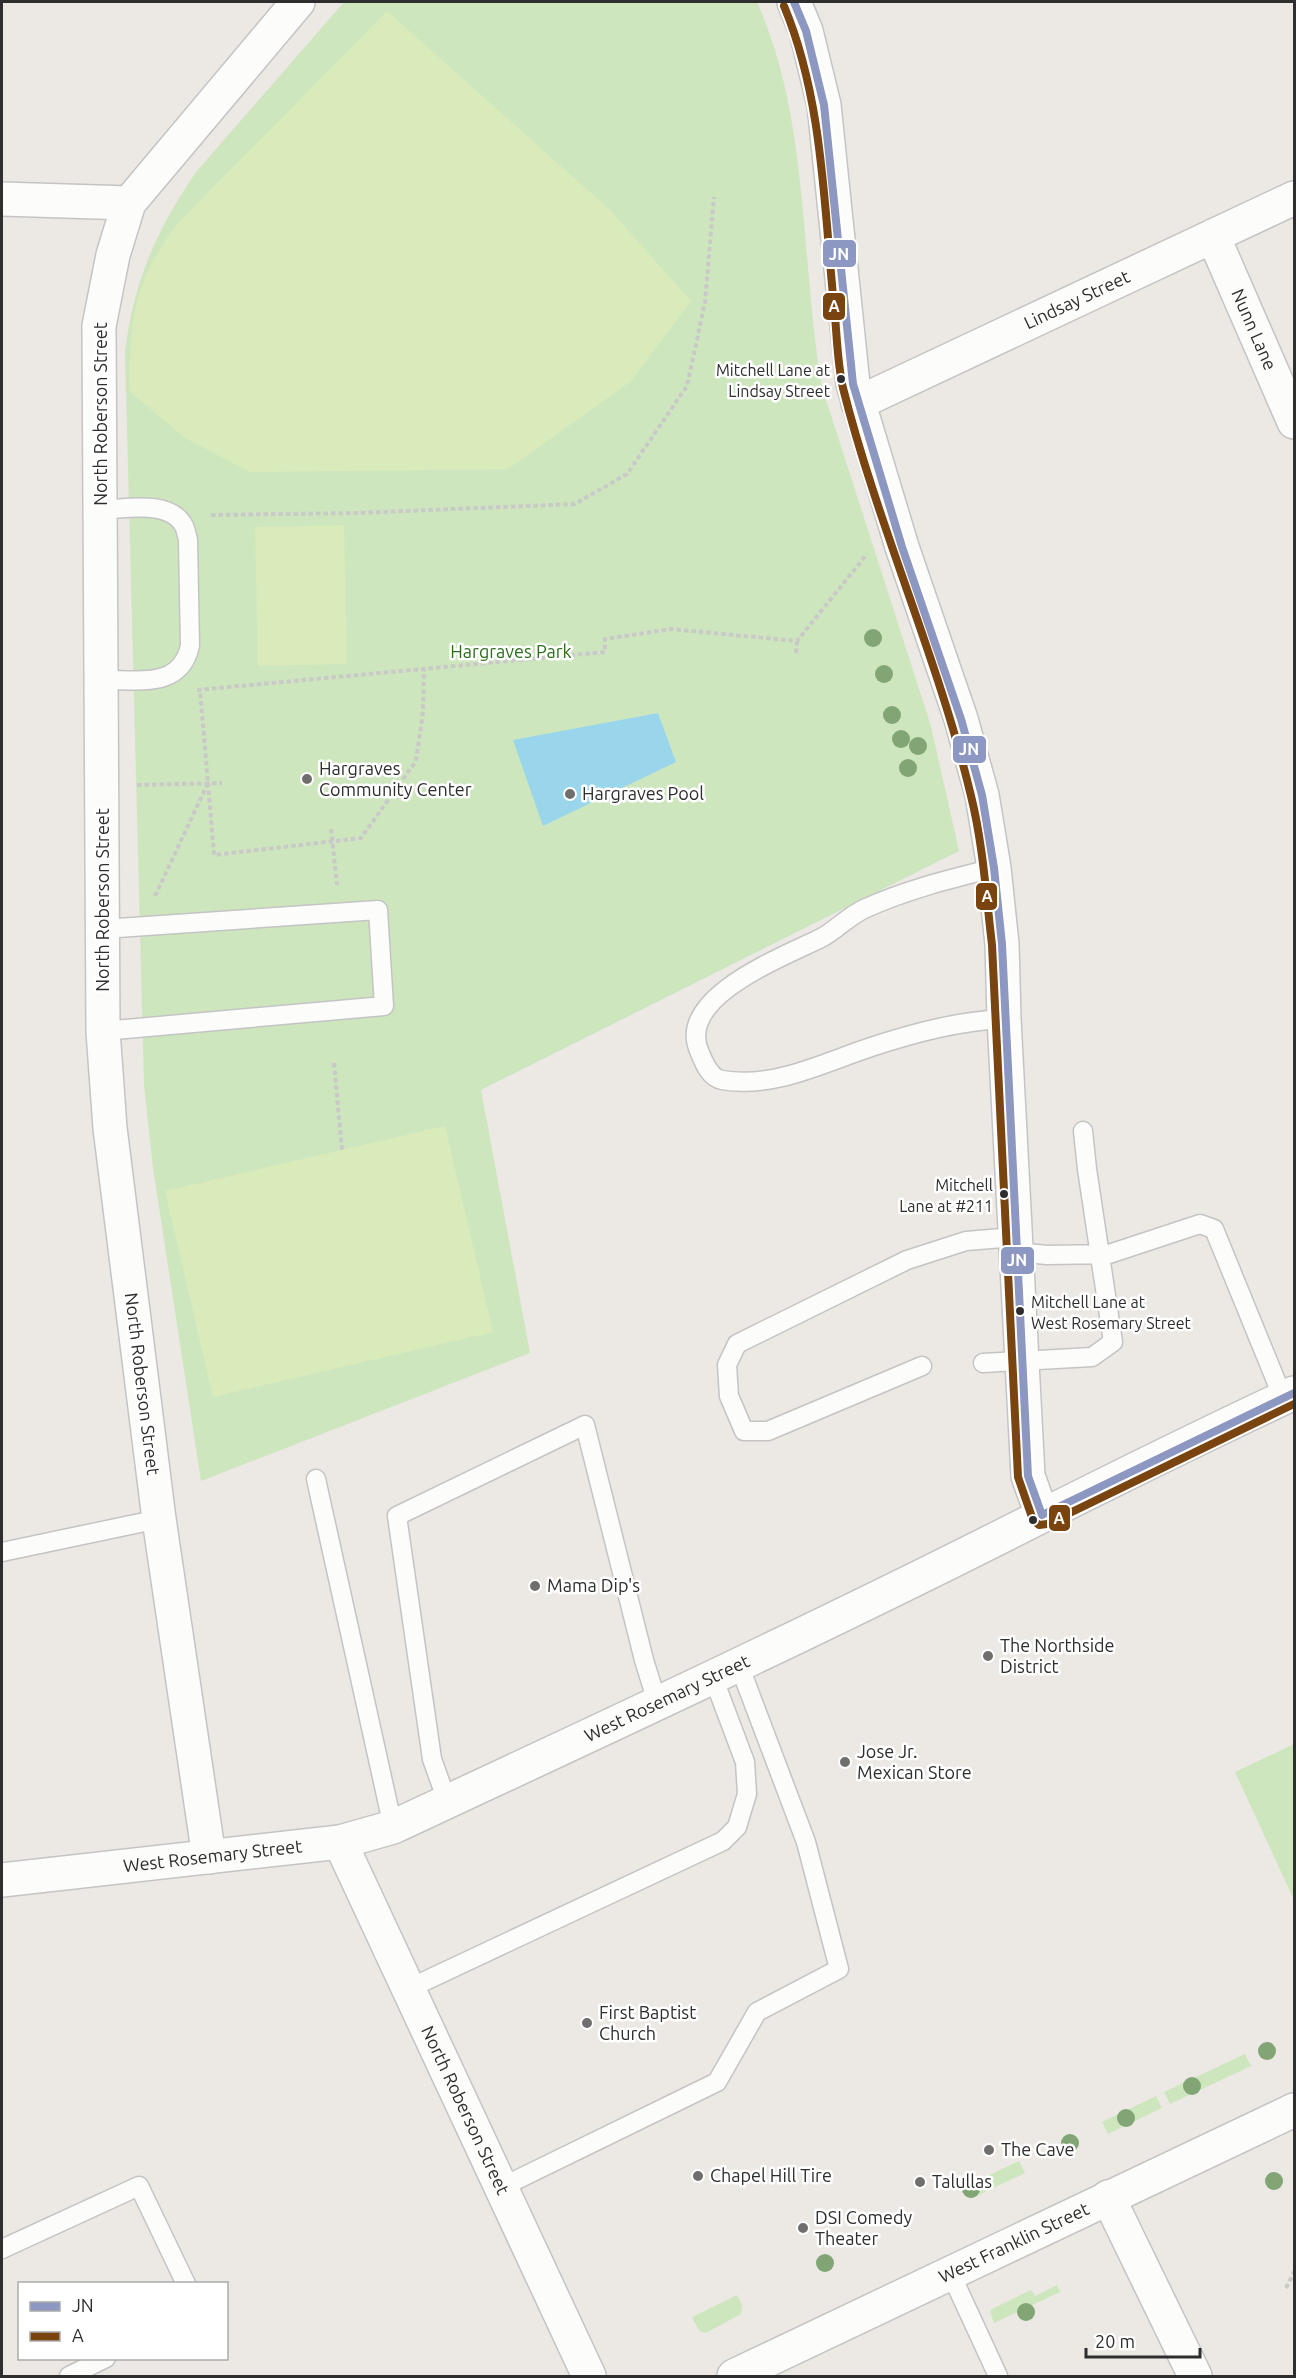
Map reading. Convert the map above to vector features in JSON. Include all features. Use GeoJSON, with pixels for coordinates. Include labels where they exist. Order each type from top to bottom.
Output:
{"type":"FeatureCollection","features":[{"type":"Feature","properties":{"kind":"street","name":"North Roberson Street"},"geometry":{"type":"LineString","coordinates":[[209,1857],[159,1520],[110,1128],[103,1031],[99,326],[113,255],[129,203],[298,2]]}},
{"type":"Feature","properties":{"kind":"street"},"geometry":{"type":"LineString","coordinates":[[795,2],[806,31],[824,105],[853,384],[902,547],[961,719],[982,795],[994,868],[1002,944],[1028,1476],[1042,1515]]}},
{"type":"Feature","properties":{"kind":"street","name":"Lindsay Street"},"geometry":{"type":"LineString","coordinates":[[858,403],[1294,198]]}},
{"type":"Feature","properties":{"kind":"street"},"geometry":{"type":"LineString","coordinates":[[2,199],[129,203]]}},
{"type":"Feature","properties":{"kind":"street","name":"Nunn Lane"},"geometry":{"type":"LineString","coordinates":[[1213,236],[1294,422]]}},
{"type":"Feature","properties":{"kind":"street","name":"West Rosemary Street"},"geometry":{"type":"LineString","coordinates":[[2,1880],[340,1842],[393,1827],[726,1671],[1289,1396]]}},
{"type":"Feature","properties":{"kind":"street","name":"North Roberson Street"},"geometry":{"type":"LineString","coordinates":[[340,1842],[589,2376]]}},
{"type":"Feature","properties":{"kind":"street","name":"West Franklin Street"},"geometry":{"type":"LineString","coordinates":[[734,2376],[1294,2110]]}},
{"type":"Feature","properties":{"kind":"street"},"geometry":{"type":"LineString","coordinates":[[1108,2197],[1196,2376]]}},
{"type":"Feature","properties":{"kind":"lane"},"geometry":{"type":"LineString","coordinates":[[100,510],[156,508],[173,513],[184,526],[188,540],[190,646],[187,660],[177,672],[165,679],[101,681]]}},
{"type":"Feature","properties":{"kind":"lane"},"geometry":{"type":"LineString","coordinates":[[994,868],[922,887],[862,909],[825,935],[758,969],[713,998],[698,1020],[696,1046],[706,1067],[718,1079],[746,1083],[780,1078],[931,1029],[978,1020],[1004,1019]]}},
{"type":"Feature","properties":{"kind":"lane"},"geometry":{"type":"LineString","coordinates":[[103,929],[378,910],[384,1006],[103,1031]]}},
{"type":"Feature","properties":{"kind":"lane"},"geometry":{"type":"LineString","coordinates":[[983,1363],[1092,1357],[1113,1342],[1083,1131]]}},
{"type":"Feature","properties":{"kind":"lane"},"geometry":{"type":"LineString","coordinates":[[922,1366],[768,1431],[744,1431],[729,1396],[727,1365],[737,1344],[907,1260],[966,1241],[1016,1244],[1047,1254],[1109,1254],[1200,1224],[1214,1229],[1289,1396]]}},
{"type":"Feature","properties":{"kind":"lane"},"geometry":{"type":"LineString","coordinates":[[447,1801],[432,1759],[397,1516],[585,1425],[644,1660],[657,1702]]}},
{"type":"Feature","properties":{"kind":"lane"},"geometry":{"type":"LineString","coordinates":[[316,1479],[393,1827]]}},
{"type":"Feature","properties":{"kind":"lane"},"geometry":{"type":"LineString","coordinates":[[2,1552],[159,1520]]}},
{"type":"Feature","properties":{"kind":"lane"},"geometry":{"type":"LineString","coordinates":[[410,1988],[723,1840],[737,1827],[747,1794],[745,1762],[726,1671]]}},
{"type":"Feature","properties":{"kind":"lane"},"geometry":{"type":"LineString","coordinates":[[502,2187],[717,2082],[757,2012],[839,1969],[806,1842],[726,1671]]}},
{"type":"Feature","properties":{"kind":"lane"},"geometry":{"type":"LineString","coordinates":[[2,2249],[139,2186],[186,2282]]}},
{"type":"Feature","properties":{"kind":"lane"},"geometry":{"type":"LineString","coordinates":[[950,2272],[998,2376]]}},
{"type":"Feature","properties":{"kind":"lane"},"geometry":{"type":"LineString","coordinates":[[69,2376],[102,2360]]}},
{"type":"Feature","properties":{"kind":"path"},"geometry":{"type":"LineString","coordinates":[[173,513],[236,516],[346,514],[575,504],[610,484],[627,474],[687,386],[705,302],[714,197]]}},
{"type":"Feature","properties":{"kind":"path"},"geometry":{"type":"LineString","coordinates":[[796,653],[797,641],[871,549]]}},
{"type":"Feature","properties":{"kind":"path"},"geometry":{"type":"LineString","coordinates":[[189,691],[605,652],[605,639],[671,629],[797,641]]}},
{"type":"Feature","properties":{"kind":"path"},"geometry":{"type":"LineString","coordinates":[[200,690],[214,855],[361,838],[416,761],[423,712],[424,669]]}},
{"type":"Feature","properties":{"kind":"path"},"geometry":{"type":"LineString","coordinates":[[150,906],[208,783]]}},
{"type":"Feature","properties":{"kind":"path"},"geometry":{"type":"LineString","coordinates":[[137,785],[222,783]]}},
{"type":"Feature","properties":{"kind":"path"},"geometry":{"type":"LineString","coordinates":[[331,829],[337,886]]}},
{"type":"Feature","properties":{"kind":"path"},"geometry":{"type":"LineString","coordinates":[[334,1063],[342,1150]]}},
{"type":"Feature","properties":{"kind":"path"},"geometry":{"type":"LineString","coordinates":[[1286,2288],[1294,2272]]}},
{"type":"Feature","properties":{"kind":"green space","name":"Hargraves Park"},"geometry":{"type":"Polygon","coordinates":[[[344,2],[757,2],[774,47],[795,142],[822,387],[931,726],[959,851],[481,1090],[530,1353],[201,1481],[153,1168],[144,1085],[125,352],[134,302],[141,279],[158,236],[182,194],[196,172],[344,2]]]}},
{"type":"Feature","properties":{"kind":"green space"},"geometry":{"type":"Polygon","coordinates":[[[387,11],[609,209],[691,301],[630,382],[508,469],[250,472],[185,438],[130,392],[131,344],[137,304],[151,265],[177,224],[387,11]]]}},
{"type":"Feature","properties":{"kind":"green space"},"geometry":{"type":"Polygon","coordinates":[[[344,525],[347,664],[258,666],[255,527],[344,525]]]}},
{"type":"Feature","properties":{"kind":"green space"},"geometry":{"type":"Polygon","coordinates":[[[445,1126],[493,1332],[213,1397],[165,1191],[445,1126]]]}},
{"type":"Feature","properties":{"kind":"green space"},"geometry":{"type":"Polygon","coordinates":[[[1294,1744],[1294,1900],[1235,1772],[1294,1744]]]}},
{"type":"Feature","properties":{"kind":"green space"},"geometry":{"type":"Polygon","coordinates":[[[1245,2054],[1251,2066],[1170,2104],[1164,2092],[1245,2054]]]}},
{"type":"Feature","properties":{"kind":"green space"},"geometry":{"type":"Polygon","coordinates":[[[1156,2096],[1162,2108],[1108,2134],[1102,2122],[1156,2096]]]}},
{"type":"Feature","properties":{"kind":"green space"},"geometry":{"type":"Polygon","coordinates":[[[1019,2161],[1025,2173],[970,2199],[964,2187],[1019,2161]]]}},
{"type":"Feature","properties":{"kind":"green space"},"geometry":{"type":"Polygon","coordinates":[[[1057,2285],[1060,2292],[994,2323],[990,2312],[992,2309],[1031,2290],[1035,2296],[1057,2285]]]}},
{"type":"Feature","properties":{"kind":"green space"},"geometry":{"type":"Polygon","coordinates":[[[737,2295],[742,2305],[741,2314],[706,2333],[699,2331],[692,2317],[737,2295]]]}},
{"type":"Feature","properties":{"kind":"water","name":"Hargraves Pool"},"geometry":{"type":"Polygon","coordinates":[[[658,713],[676,762],[543,826],[513,740],[658,713]]]}},
{"type":"Feature","properties":{"kind":"transit line","name":"JN"},"geometry":{"type":"LineString","coordinates":[[794,2],[806,31],[824,105],[853,384],[902,547],[961,719],[982,795],[994,868],[1002,944],[1028,1476],[1042,1515]]}},
{"type":"Feature","properties":{"kind":"transit line","name":"A"},"geometry":{"type":"LineString","coordinates":[[784,6],[807,78],[820,154],[838,358],[843,388],[873,491],[942,693],[971,796],[978,832],[992,945],[1018,1477],[1033,1520],[1039,1525],[1047,1524],[1294,1404]]}},
{"type":"Feature","properties":{"kind":"transit line","name":"JN"},"geometry":{"type":"LineString","coordinates":[[1042,1515],[1294,1393]]}},
{"type":"Feature","properties":{"kind":"place","name":"Mitchell Lane at Lindsay Street"},"geometry":{"type":"Point","coordinates":[841,379]}},
{"type":"Feature","properties":{"kind":"place","name":"Hargraves Community Center"},"geometry":{"type":"Point","coordinates":[307,779]}},
{"type":"Feature","properties":{"kind":"place","name":"Hargraves Pool"},"geometry":{"type":"Point","coordinates":[570,794]}},
{"type":"Feature","properties":{"kind":"place","name":"Mitchell Lane at #211"},"geometry":{"type":"Point","coordinates":[1004,1194]}},
{"type":"Feature","properties":{"kind":"place","name":"Mitchell Lane at West Rosemary Street"},"geometry":{"type":"Point","coordinates":[1020,1311]}},
{"type":"Feature","properties":{"kind":"place","name":"Mama Dip's"},"geometry":{"type":"Point","coordinates":[535,1586]}},
{"type":"Feature","properties":{"kind":"place","name":"The Northside District"},"geometry":{"type":"Point","coordinates":[988,1656]}},
{"type":"Feature","properties":{"kind":"place","name":"Jose Jr. Mexican Store"},"geometry":{"type":"Point","coordinates":[845,1762]}},
{"type":"Feature","properties":{"kind":"place","name":"First Baptist Church"},"geometry":{"type":"Point","coordinates":[587,2023]}},
{"type":"Feature","properties":{"kind":"place","name":"The Cave"},"geometry":{"type":"Point","coordinates":[989,2150]}},
{"type":"Feature","properties":{"kind":"place","name":"Chapel Hill Tire"},"geometry":{"type":"Point","coordinates":[698,2176]}},
{"type":"Feature","properties":{"kind":"place","name":"Talullas"},"geometry":{"type":"Point","coordinates":[920,2182]}},
{"type":"Feature","properties":{"kind":"place","name":"DSI Comedy Theater"},"geometry":{"type":"Point","coordinates":[803,2228]}}]}
